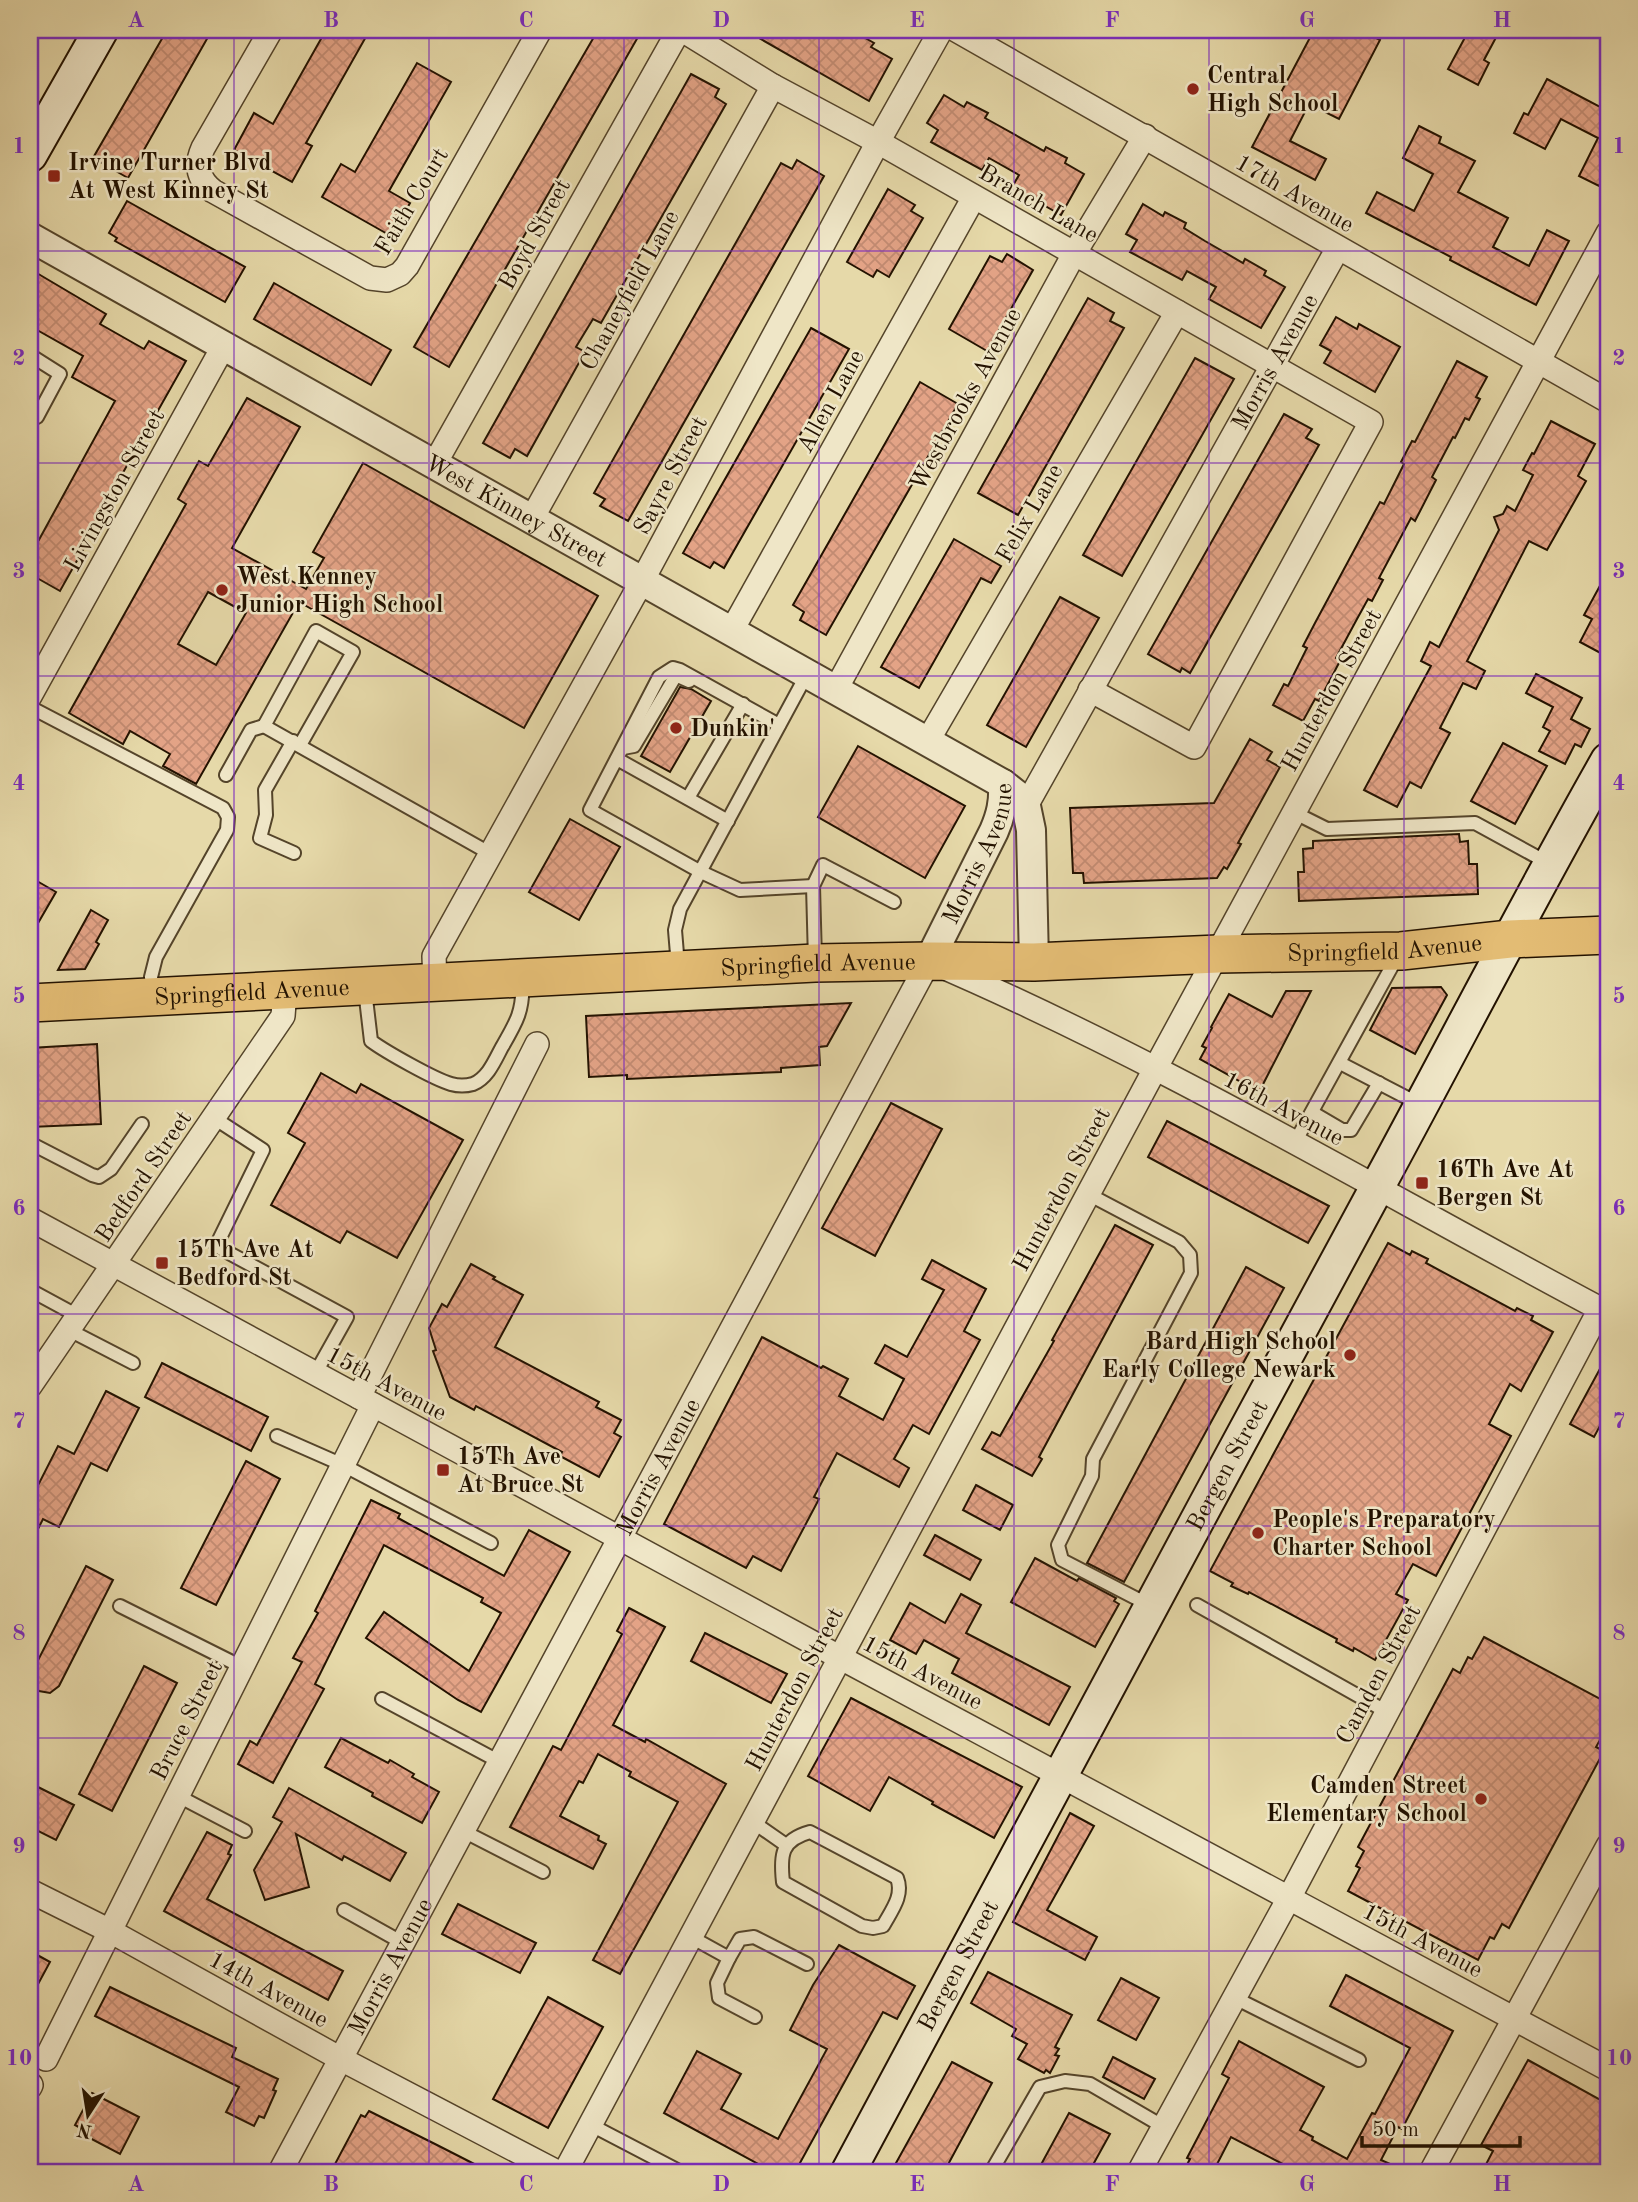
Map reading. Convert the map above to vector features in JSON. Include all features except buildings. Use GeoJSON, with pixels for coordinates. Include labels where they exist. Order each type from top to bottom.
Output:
{"type":"FeatureCollection","features":[{"type":"Feature","properties":{"kind":"main road"},"geometry":{"type":"LineString","coordinates":[[30,155],[102,30]]}},
{"type":"Feature","properties":{"kind":"main road","name":"Bergen Street"},"geometry":{"type":"LineString","coordinates":[[848,2172],[1059,1774],[1608,760]]}},
{"type":"Feature","properties":{"kind":"main road","name":"Springfield Avenue"},"geometry":{"type":"LineString","coordinates":[[30,1003],[815,963],[1034,962],[1218,954],[1401,951],[1510,939],[1608,935]]}},
{"type":"Feature","properties":{"kind":"street","name":"Faith Court"},"geometry":{"type":"LineString","coordinates":[[271,30],[203,148],[198,166],[201,177],[213,191],[354,271],[379,280],[393,278],[407,267],[540,30]]}},
{"type":"Feature","properties":{"kind":"street","name":"Branch Lane"},"geometry":{"type":"LineString","coordinates":[[680,30],[773,86],[878,142],[1371,422],[1194,747],[1090,690]]}},
{"type":"Feature","properties":{"kind":"street","name":"Boyd Street"},"geometry":{"type":"LineString","coordinates":[[434,465],[680,30]]}},
{"type":"Feature","properties":{"kind":"street","name":"Sayre Street"},"geometry":{"type":"LineString","coordinates":[[435,982],[433,956],[642,581],[941,30]]}},
{"type":"Feature","properties":{"kind":"street","name":"17th Avenue"},"geometry":{"type":"LineString","coordinates":[[956,30],[1608,401]]}},
{"type":"Feature","properties":{"kind":"street","name":"Chaneyfield Lane"},"geometry":{"type":"LineString","coordinates":[[531,520],[773,86]]}},
{"type":"Feature","properties":{"kind":"street","name":"Westbrooks Avenue"},"geometry":{"type":"LineString","coordinates":[[836,689],[1074,254],[1145,136]]}},
{"type":"Feature","properties":{"kind":"street","name":"Allen Lane"},"geometry":{"type":"LineString","coordinates":[[732,630],[974,197]]}},
{"type":"Feature","properties":{"kind":"street","name":"Hunterdon Street"},"geometry":{"type":"LineString","coordinates":[[565,2172],[1155,1069],[1540,363],[1608,233]]}},
{"type":"Feature","properties":{"kind":"street","name":"West Kinney Street"},"geometry":{"type":"LineString","coordinates":[[30,237],[1003,784]]}},
{"type":"Feature","properties":{"kind":"street","name":"Morris Avenue"},"geometry":{"type":"LineString","coordinates":[[1026,806],[1338,248]]}},
{"type":"Feature","properties":{"kind":"street","name":"Felix Lane"},"geometry":{"type":"LineString","coordinates":[[927,741],[1177,312]]}},
{"type":"Feature","properties":{"kind":"street","name":"Livingston Street"},"geometry":{"type":"LineString","coordinates":[[30,696],[223,347]]}},
{"type":"Feature","properties":{"kind":"street","name":"Morris Avenue"},"geometry":{"type":"LineString","coordinates":[[1003,784],[1026,806],[1031,830],[1034,962]]}},
{"type":"Feature","properties":{"kind":"street","name":"Morris Avenue"},"geometry":{"type":"LineString","coordinates":[[280,2172],[929,961],[1002,812],[1003,784]]}},
{"type":"Feature","properties":{"kind":"street","name":"16th Avenue"},"geometry":{"type":"LineString","coordinates":[[929,961],[1018,999],[1605,1305]]}},
{"type":"Feature","properties":{"kind":"street","name":"Bedford Street"},"geometry":{"type":"LineString","coordinates":[[30,1386],[283,1016],[285,990]]}},
{"type":"Feature","properties":{"kind":"street","name":"Bruce Street"},"geometry":{"type":"LineString","coordinates":[[46,2059],[343,1465],[366,1401],[537,1044]]}},
{"type":"Feature","properties":{"kind":"street","name":"15th Avenue"},"geometry":{"type":"LineString","coordinates":[[30,1219],[1608,2069]]}},
{"type":"Feature","properties":{"kind":"street","name":"Camden Street"},"geometry":{"type":"LineString","coordinates":[[1139,2172],[1289,1898],[1605,1305]]}},
{"type":"Feature","properties":{"kind":"street"},"geometry":{"type":"LineString","coordinates":[[1430,2172],[1608,1846]]}},
{"type":"Feature","properties":{"kind":"street","name":"14th Avenue"},"geometry":{"type":"LineString","coordinates":[[30,1891],[110,1931],[341,2059],[557,2172]]}},
{"type":"Feature","properties":{"kind":"lane"},"geometry":{"type":"LineString","coordinates":[[30,355],[60,374],[37,417],[30,414]]}},
{"type":"Feature","properties":{"kind":"lane"},"geometry":{"type":"LineString","coordinates":[[226,775],[251,730],[264,726],[316,631],[353,652],[265,790],[266,815],[260,838],[294,853]]}},
{"type":"Feature","properties":{"kind":"lane"},"geometry":{"type":"LineString","coordinates":[[779,725],[680,670],[673,668],[666,671],[659,677],[590,810],[701,872],[740,890],[813,886]]}},
{"type":"Feature","properties":{"kind":"lane"},"geometry":{"type":"LineString","coordinates":[[678,970],[675,930],[680,909],[807,673]]}},
{"type":"Feature","properties":{"kind":"lane"},"geometry":{"type":"LineString","coordinates":[[688,797],[743,704]]}},
{"type":"Feature","properties":{"kind":"lane"},"geometry":{"type":"LineString","coordinates":[[30,707],[223,808],[228,817],[227,830],[156,957],[151,976],[153,997]]}},
{"type":"Feature","properties":{"kind":"lane"},"geometry":{"type":"LineString","coordinates":[[264,726],[491,854]]}},
{"type":"Feature","properties":{"kind":"lane"},"geometry":{"type":"LineString","coordinates":[[620,754],[728,821]]}},
{"type":"Feature","properties":{"kind":"lane"},"geometry":{"type":"LineString","coordinates":[[1295,813],[1327,829],[1475,823],[1550,864]]}},
{"type":"Feature","properties":{"kind":"lane"},"geometry":{"type":"LineString","coordinates":[[815,963],[813,886],[823,864],[894,902]]}},
{"type":"Feature","properties":{"kind":"lane"},"geometry":{"type":"LineString","coordinates":[[1294,1144],[1401,951]]}},
{"type":"Feature","properties":{"kind":"lane"},"geometry":{"type":"LineString","coordinates":[[365,986],[371,1041],[450,1084],[465,1085],[472,1084],[485,1075],[511,1031],[520,1013],[523,998],[522,978]]}},
{"type":"Feature","properties":{"kind":"lane"},"geometry":{"type":"LineString","coordinates":[[1340,1063],[1421,1106]]}},
{"type":"Feature","properties":{"kind":"lane"},"geometry":{"type":"LineString","coordinates":[[1313,1113],[1342,1130],[1351,1130],[1380,1083]]}},
{"type":"Feature","properties":{"kind":"lane"},"geometry":{"type":"LineString","coordinates":[[214,1118],[263,1150],[216,1246],[347,1317],[315,1374]]}},
{"type":"Feature","properties":{"kind":"lane"},"geometry":{"type":"LineString","coordinates":[[30,1143],[99,1177],[111,1169],[142,1124]]}},
{"type":"Feature","properties":{"kind":"lane"},"geometry":{"type":"LineString","coordinates":[[1088,1194],[1179,1242],[1190,1255],[1191,1273],[1093,1459],[1092,1476],[1058,1545],[1062,1560],[1150,1605]]}},
{"type":"Feature","properties":{"kind":"lane"},"geometry":{"type":"LineString","coordinates":[[30,1290],[132,1363]]}},
{"type":"Feature","properties":{"kind":"lane"},"geometry":{"type":"LineString","coordinates":[[277,1436],[343,1465],[491,1543]]}},
{"type":"Feature","properties":{"kind":"lane"},"geometry":{"type":"LineString","coordinates":[[1197,1605],[1387,1712]]}},
{"type":"Feature","properties":{"kind":"lane"},"geometry":{"type":"LineString","coordinates":[[120,1606],[242,1667]]}},
{"type":"Feature","properties":{"kind":"lane"},"geometry":{"type":"LineString","coordinates":[[382,1699],[500,1762]]}},
{"type":"Feature","properties":{"kind":"lane"},"geometry":{"type":"LineString","coordinates":[[178,1796],[245,1831]]}},
{"type":"Feature","properties":{"kind":"lane"},"geometry":{"type":"LineString","coordinates":[[752,1822],[786,1845]]}},
{"type":"Feature","properties":{"kind":"lane"},"geometry":{"type":"LineString","coordinates":[[463,1831],[543,1872]]}},
{"type":"Feature","properties":{"kind":"lane"},"geometry":{"type":"LineString","coordinates":[[810,1832],[897,1878],[901,1887],[898,1899],[883,1926],[862,1926],[783,1882],[781,1863],[786,1845],[796,1836],[810,1832]]}},
{"type":"Feature","properties":{"kind":"lane"},"geometry":{"type":"LineString","coordinates":[[344,1910],[403,1943]]}},
{"type":"Feature","properties":{"kind":"lane"},"geometry":{"type":"LineString","coordinates":[[691,1937],[729,1958]]}},
{"type":"Feature","properties":{"kind":"lane"},"geometry":{"type":"LineString","coordinates":[[755,2017],[719,1998],[717,1983],[740,1939],[754,1937],[807,1964]]}},
{"type":"Feature","properties":{"kind":"lane"},"geometry":{"type":"LineString","coordinates":[[1235,1998],[1359,2060]]}},
{"type":"Feature","properties":{"kind":"lane"},"geometry":{"type":"LineString","coordinates":[[991,2172],[1040,2087],[1065,2081],[1090,2084],[1164,2127]]}},
{"type":"Feature","properties":{"kind":"lane"},"geometry":{"type":"LineString","coordinates":[[591,2125],[681,2172]]}},
{"type":"Feature","properties":{"kind":"place","name":"Central High School"},"geometry":{"type":"Point","coordinates":[1193,89]}},
{"type":"Feature","properties":{"kind":"place","name":"Irvine Turner Blvd At West Kinney St"},"geometry":{"type":"Point","coordinates":[54,176]}},
{"type":"Feature","properties":{"kind":"place","name":"West Kenney Junior High School"},"geometry":{"type":"Point","coordinates":[222,590]}},
{"type":"Feature","properties":{"kind":"place","name":"Dunkin'"},"geometry":{"type":"Point","coordinates":[676,728]}},
{"type":"Feature","properties":{"kind":"place","name":"16Th Ave At Bergen St"},"geometry":{"type":"Point","coordinates":[1422,1183]}},
{"type":"Feature","properties":{"kind":"place","name":"15Th Ave At Bedford St"},"geometry":{"type":"Point","coordinates":[162,1263]}},
{"type":"Feature","properties":{"kind":"place","name":"Bard High School Early College Newark"},"geometry":{"type":"Point","coordinates":[1350,1355]}},
{"type":"Feature","properties":{"kind":"place","name":"15Th Ave At Bruce St"},"geometry":{"type":"Point","coordinates":[443,1470]}},
{"type":"Feature","properties":{"kind":"place","name":"People's Preparatory Charter School"},"geometry":{"type":"Point","coordinates":[1258,1533]}},
{"type":"Feature","properties":{"kind":"place","name":"Camden Street Elementary School"},"geometry":{"type":"Point","coordinates":[1481,1799]}}]}
